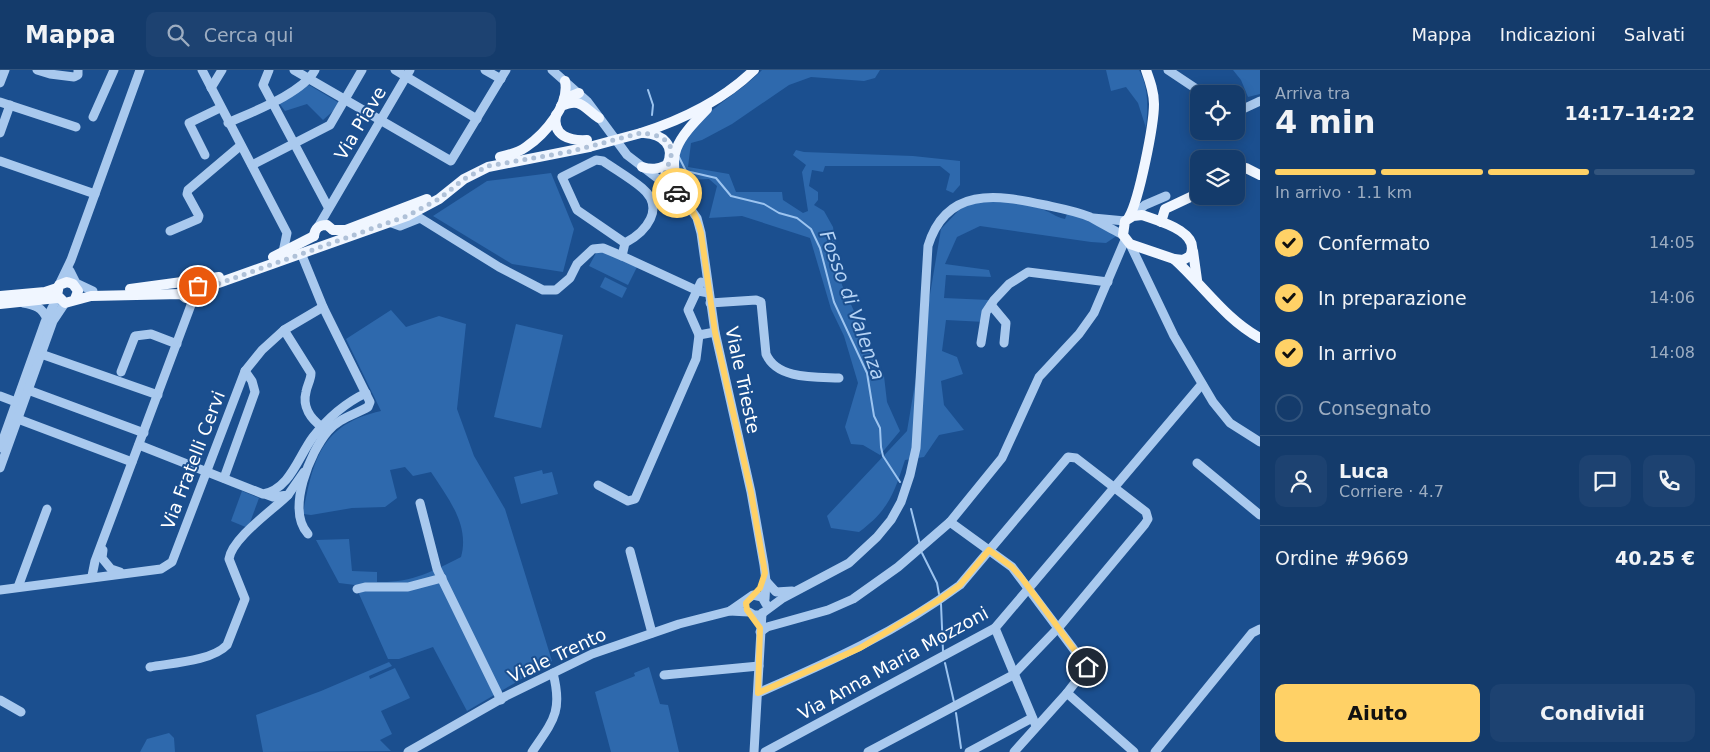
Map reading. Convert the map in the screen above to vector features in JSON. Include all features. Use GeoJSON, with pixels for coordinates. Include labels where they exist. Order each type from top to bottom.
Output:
{"type":"FeatureCollection","features":[{"type":"Feature","properties":{"kind":"main road"},"geometry":{"type":"LineString","coordinates":[[639,130],[694,105],[713,94],[744,70]]}},
{"type":"Feature","properties":{"kind":"main road"},"geometry":{"type":"LineString","coordinates":[[0,304],[18,303],[66,292],[91,296],[189,295],[423,208],[464,179],[488,166],[679,120],[717,99],[754,70]]}},
{"type":"Feature","properties":{"kind":"main road"},"geometry":{"type":"LineString","coordinates":[[1146,70],[1154,102],[1152,128],[1139,209],[1127,219],[1126,240],[1174,259],[1183,260],[1190,256],[1192,251]]}},
{"type":"Feature","properties":{"kind":"main road"},"geometry":{"type":"LineString","coordinates":[[566,81],[567,88],[556,126],[560,134],[568,140],[588,143]]}},
{"type":"Feature","properties":{"kind":"main road"},"geometry":{"type":"LineString","coordinates":[[0,296],[164,286],[221,276],[284,252],[324,225],[346,230],[420,202],[474,166],[527,146],[563,105],[579,93]]}},
{"type":"Feature","properties":{"kind":"main road"},"geometry":{"type":"LineString","coordinates":[[682,197],[670,168],[676,150],[681,138],[717,99]]}},
{"type":"Feature","properties":{"kind":"main road"},"geometry":{"type":"LineString","coordinates":[[563,105],[580,104],[599,118]]}},
{"type":"Feature","properties":{"kind":"main road"},"geometry":{"type":"LineString","coordinates":[[639,130],[667,142],[671,149],[671,177],[664,183]]}},
{"type":"Feature","properties":{"kind":"main road"},"geometry":{"type":"LineString","coordinates":[[500,157],[588,143]]}},
{"type":"Feature","properties":{"kind":"main road"},"geometry":{"type":"LineString","coordinates":[[642,167],[653,169],[670,168]]}},
{"type":"Feature","properties":{"kind":"main road"},"geometry":{"type":"LineString","coordinates":[[1245,168],[1260,175]]}},
{"type":"Feature","properties":{"kind":"main road"},"geometry":{"type":"LineString","coordinates":[[1161,222],[1165,209],[1190,197]]}},
{"type":"Feature","properties":{"kind":"main road"},"geometry":{"type":"LineString","coordinates":[[1139,209],[1190,238],[1197,280]]}},
{"type":"Feature","properties":{"kind":"main road"},"geometry":{"type":"LineString","coordinates":[[327,244],[333,238],[331,228]]}},
{"type":"Feature","properties":{"kind":"main road"},"geometry":{"type":"LineString","coordinates":[[316,231],[318,243],[327,244]]}},
{"type":"Feature","properties":{"kind":"main road"},"geometry":{"type":"LineString","coordinates":[[1174,259],[1197,280],[1215,303],[1234,321],[1260,338]]}},
{"type":"Feature","properties":{"kind":"main road"},"geometry":{"type":"LineString","coordinates":[[188,281],[179,289],[189,295]]}},
{"type":"Feature","properties":{"kind":"main road"},"geometry":{"type":"LineString","coordinates":[[188,281],[198,286],[189,295]]}},
{"type":"Feature","properties":{"kind":"street"},"geometry":{"type":"LineString","coordinates":[[0,83],[5,70]]}},
{"type":"Feature","properties":{"kind":"street"},"geometry":{"type":"LineString","coordinates":[[37,70],[50,74],[74,77],[78,75],[78,70]]}},
{"type":"Feature","properties":{"kind":"street"},"geometry":{"type":"LineString","coordinates":[[92,117],[114,70]]}},
{"type":"Feature","properties":{"kind":"street"},"geometry":{"type":"LineString","coordinates":[[0,448],[47,319],[66,292],[71,260],[140,70]]}},
{"type":"Feature","properties":{"kind":"street"},"geometry":{"type":"LineString","coordinates":[[202,70],[220,108],[287,233],[284,252]]}},
{"type":"Feature","properties":{"kind":"street"},"geometry":{"type":"LineString","coordinates":[[211,88],[222,70]]}},
{"type":"Feature","properties":{"kind":"street"},"geometry":{"type":"LineString","coordinates":[[269,70],[263,85],[328,207]]}},
{"type":"Feature","properties":{"kind":"street"},"geometry":{"type":"LineString","coordinates":[[294,70],[451,161],[506,70]]}},
{"type":"Feature","properties":{"kind":"street"},"geometry":{"type":"LineString","coordinates":[[228,123],[271,102],[310,79],[315,70]]}},
{"type":"Feature","properties":{"kind":"street"},"geometry":{"type":"LineString","coordinates":[[252,165],[293,142],[330,125],[362,70]]}},
{"type":"Feature","properties":{"kind":"street"},"geometry":{"type":"LineString","coordinates":[[395,70],[409,73],[477,118]]}},
{"type":"Feature","properties":{"kind":"street"},"geometry":{"type":"LineString","coordinates":[[485,70],[501,79]]}},
{"type":"Feature","properties":{"kind":"street","name":"Viale Trieste"},"geometry":{"type":"LineString","coordinates":[[552,70],[579,93],[627,155],[682,197],[697,218],[701,233],[715,332],[751,492],[766,577],[765,600]]}},
{"type":"Feature","properties":{"kind":"street"},"geometry":{"type":"LineString","coordinates":[[1168,70],[1190,85]]}},
{"type":"Feature","properties":{"kind":"street","name":"Via Piave"},"geometry":{"type":"LineString","coordinates":[[316,231],[328,207],[409,73]]}},
{"type":"Feature","properties":{"kind":"street"},"geometry":{"type":"LineString","coordinates":[[1245,108],[1260,101]]}},
{"type":"Feature","properties":{"kind":"street"},"geometry":{"type":"LineString","coordinates":[[0,102],[76,128]]}},
{"type":"Feature","properties":{"kind":"street"},"geometry":{"type":"LineString","coordinates":[[0,133],[10,105]]}},
{"type":"Feature","properties":{"kind":"street"},"geometry":{"type":"LineString","coordinates":[[205,155],[189,123],[220,108]]}},
{"type":"Feature","properties":{"kind":"street"},"geometry":{"type":"LineString","coordinates":[[170,231],[198,219],[199,216],[187,194],[188,190],[240,146]]}},
{"type":"Feature","properties":{"kind":"street"},"geometry":{"type":"LineString","coordinates":[[622,256],[625,243],[642,233],[649,224],[652,213],[651,200],[643,189],[603,161],[596,160],[562,177],[577,210],[625,243]]}},
{"type":"Feature","properties":{"kind":"street"},"geometry":{"type":"LineString","coordinates":[[0,161],[95,194]]}},
{"type":"Feature","properties":{"kind":"street","name":"Via Piave"},"geometry":{"type":"LineString","coordinates":[[331,228],[330,211],[338,193]]}},
{"type":"Feature","properties":{"kind":"street"},"geometry":{"type":"LineString","coordinates":[[1139,209],[1166,196]]}},
{"type":"Feature","properties":{"kind":"street"},"geometry":{"type":"LineString","coordinates":[[750,613],[763,612],[783,598],[849,563],[877,537],[891,520],[901,502],[916,448],[928,246],[934,229],[941,219],[959,204],[985,197],[1038,204],[1091,218],[1127,219]]}},
{"type":"Feature","properties":{"kind":"street"},"geometry":{"type":"LineString","coordinates":[[389,222],[400,226],[420,218],[498,267],[543,290],[556,290],[570,278],[577,264],[593,249],[603,248],[689,287],[700,287],[709,293]]}},
{"type":"Feature","properties":{"kind":"street"},"geometry":{"type":"LineString","coordinates":[[1091,218],[1126,240],[1174,336],[1202,384],[1230,424],[1260,442]]}},
{"type":"Feature","properties":{"kind":"street"},"geometry":{"type":"LineString","coordinates":[[760,630],[828,610],[853,599],[898,567],[950,522],[1002,458],[1039,377],[1079,334],[1094,314],[1126,240]]}},
{"type":"Feature","properties":{"kind":"street"},"geometry":{"type":"LineString","coordinates":[[1140,268],[1142,254],[1146,248]]}},
{"type":"Feature","properties":{"kind":"street"},"geometry":{"type":"LineString","coordinates":[[150,667],[193,660],[223,649],[227,645],[245,599],[229,559],[230,552],[242,538],[288,495],[311,461],[322,439],[335,424],[368,407],[370,402],[323,307],[301,253]]}},
{"type":"Feature","properties":{"kind":"street"},"geometry":{"type":"LineString","coordinates":[[0,468],[53,321],[66,292],[71,260]]}},
{"type":"Feature","properties":{"kind":"street"},"geometry":{"type":"LineString","coordinates":[[70,271],[76,283],[93,291]]}},
{"type":"Feature","properties":{"kind":"street"},"geometry":{"type":"LineString","coordinates":[[981,343],[986,312],[1009,284],[1028,272],[1108,282]]}},
{"type":"Feature","properties":{"kind":"street"},"geometry":{"type":"LineString","coordinates":[[598,485],[628,501],[635,499],[696,359],[699,335],[688,310],[706,274]]}},
{"type":"Feature","properties":{"kind":"street"},"geometry":{"type":"LineString","coordinates":[[92,576],[95,562],[103,545],[177,344],[186,317],[189,295]]}},
{"type":"Feature","properties":{"kind":"street"},"geometry":{"type":"LineString","coordinates":[[710,303],[756,300],[761,302],[768,360],[786,372],[795,375],[839,378]]}},
{"type":"Feature","properties":{"kind":"street"},"geometry":{"type":"LineString","coordinates":[[18,303],[38,306],[43,310],[47,319]]}},
{"type":"Feature","properties":{"kind":"street"},"geometry":{"type":"LineString","coordinates":[[991,305],[1006,323],[1004,343]]}},
{"type":"Feature","properties":{"kind":"street","name":"Via Fratelli Cervi"},"geometry":{"type":"LineString","coordinates":[[122,573],[161,569],[172,562],[245,371],[262,350],[284,330],[323,307]]}},
{"type":"Feature","properties":{"kind":"street"},"geometry":{"type":"LineString","coordinates":[[284,330],[311,373],[305,404],[313,420],[322,426]]}},
{"type":"Feature","properties":{"kind":"street"},"geometry":{"type":"LineString","coordinates":[[699,335],[715,332]]}},
{"type":"Feature","properties":{"kind":"street"},"geometry":{"type":"LineString","coordinates":[[121,372],[132,339],[135,336],[151,334],[177,344]]}},
{"type":"Feature","properties":{"kind":"street"},"geometry":{"type":"LineString","coordinates":[[41,354],[158,395]]}},
{"type":"Feature","properties":{"kind":"street","name":"Via Fratelli Cervi"},"geometry":{"type":"LineString","coordinates":[[224,478],[255,392],[252,381],[245,371]]}},
{"type":"Feature","properties":{"kind":"street","name":"Via Anna Maria Mozzoni"},"geometry":{"type":"LineString","coordinates":[[765,752],[995,628],[1202,384]]}},
{"type":"Feature","properties":{"kind":"street"},"geometry":{"type":"LineString","coordinates":[[28,390],[144,433]]}},
{"type":"Feature","properties":{"kind":"street"},"geometry":{"type":"LineString","coordinates":[[264,494],[279,489],[322,426],[345,405],[366,393]]}},
{"type":"Feature","properties":{"kind":"street"},"geometry":{"type":"LineString","coordinates":[[0,396],[16,402]]}},
{"type":"Feature","properties":{"kind":"street"},"geometry":{"type":"LineString","coordinates":[[18,419],[132,462]]}},
{"type":"Feature","properties":{"kind":"street"},"geometry":{"type":"LineString","coordinates":[[139,445],[264,494],[273,497],[288,495]]}},
{"type":"Feature","properties":{"kind":"street"},"geometry":{"type":"LineString","coordinates":[[758,693],[860,648],[960,585],[1068,457],[1076,458],[1146,512],[1148,519],[1059,627],[1013,675],[868,752]]}},
{"type":"Feature","properties":{"kind":"street"},"geometry":{"type":"LineString","coordinates":[[308,534],[300,522],[299,504],[311,461]]}},
{"type":"Feature","properties":{"kind":"street"},"geometry":{"type":"LineString","coordinates":[[1197,463],[1260,515]]}},
{"type":"Feature","properties":{"kind":"street"},"geometry":{"type":"LineString","coordinates":[[420,503],[431,549],[442,578],[501,700]]}},
{"type":"Feature","properties":{"kind":"street"},"geometry":{"type":"LineString","coordinates":[[18,587],[47,508]]}},
{"type":"Feature","properties":{"kind":"street"},"geometry":{"type":"LineString","coordinates":[[950,522],[1012,567],[1029,587],[1087,667],[1067,693],[1034,722],[1014,752]]}},
{"type":"Feature","properties":{"kind":"street"},"geometry":{"type":"LineString","coordinates":[[92,576],[102,558],[103,545]]}},
{"type":"Feature","properties":{"kind":"street"},"geometry":{"type":"LineString","coordinates":[[630,551],[652,633]]}},
{"type":"Feature","properties":{"kind":"street"},"geometry":{"type":"LineString","coordinates":[[102,558],[110,569],[122,573]]}},
{"type":"Feature","properties":{"kind":"street"},"geometry":{"type":"LineString","coordinates":[[0,590],[122,573]]}},
{"type":"Feature","properties":{"kind":"street"},"geometry":{"type":"LineString","coordinates":[[760,630],[750,613],[746,601],[750,596],[755,595],[766,577],[776,592],[782,593],[799,589]]}},
{"type":"Feature","properties":{"kind":"street"},"geometry":{"type":"LineString","coordinates":[[357,589],[365,587],[408,587],[442,578]]}},
{"type":"Feature","properties":{"kind":"street"},"geometry":{"type":"LineString","coordinates":[[755,595],[765,600],[783,598]]}},
{"type":"Feature","properties":{"kind":"street"},"geometry":{"type":"LineString","coordinates":[[754,752],[760,630],[765,600]]}},
{"type":"Feature","properties":{"kind":"street","name":"Viale Trento"},"geometry":{"type":"LineString","coordinates":[[408,752],[501,700],[592,654],[652,633],[730,611],[746,601]]}},
{"type":"Feature","properties":{"kind":"street","name":"Viale Trento"},"geometry":{"type":"LineString","coordinates":[[730,611],[750,613]]}},
{"type":"Feature","properties":{"kind":"street"},"geometry":{"type":"LineString","coordinates":[[995,628],[1034,722]]}},
{"type":"Feature","properties":{"kind":"street"},"geometry":{"type":"LineString","coordinates":[[1155,752],[1252,633],[1260,629]]}},
{"type":"Feature","properties":{"kind":"street"},"geometry":{"type":"LineString","coordinates":[[664,675],[759,666]]}},
{"type":"Feature","properties":{"kind":"street"},"geometry":{"type":"LineString","coordinates":[[532,752],[556,714],[557,700],[553,673]]}},
{"type":"Feature","properties":{"kind":"street"},"geometry":{"type":"LineString","coordinates":[[1067,693],[1134,752]]}},
{"type":"Feature","properties":{"kind":"street"},"geometry":{"type":"LineString","coordinates":[[0,700],[21,712]]}},
{"type":"Feature","properties":{"kind":"street"},"geometry":{"type":"LineString","coordinates":[[969,752],[1034,722]]}},
{"type":"Feature","properties":{"kind":"shaded area"},"geometry":{"type":"Polygon","coordinates":[[[762,70],[880,70],[875,78],[864,81],[811,77],[789,85],[732,124],[702,140],[691,143],[688,167],[729,174],[736,192],[782,192],[783,200],[803,213],[808,211],[802,172],[806,165],[793,155],[796,150],[804,152],[913,156],[960,161],[960,185],[953,193],[946,190],[950,174],[940,166],[825,166],[823,172],[812,170],[809,186],[818,192],[818,200],[814,205],[824,211],[833,227],[842,285],[884,376],[887,402],[900,431],[880,455],[863,445],[851,444],[845,427],[858,383],[844,336],[831,309],[810,238],[742,216],[709,218],[717,186],[709,179],[687,180],[677,167],[681,150],[688,136],[698,123],[762,70]]]}},
{"type":"Feature","properties":{"kind":"shaded area"},"geometry":{"type":"Polygon","coordinates":[[[1106,70],[1139,70],[1146,91],[1146,128],[1138,103],[1126,87],[1111,91],[1106,70]]]}},
{"type":"Feature","properties":{"kind":"shaded area"},"geometry":{"type":"Polygon","coordinates":[[[1233,70],[1260,70],[1260,94],[1248,97],[1245,85],[1243,85],[1233,70]]]}},
{"type":"Feature","properties":{"kind":"shaded area"},"geometry":{"type":"Polygon","coordinates":[[[309,85],[341,104],[323,120],[307,104],[285,111],[276,99],[309,85]]]}},
{"type":"Feature","properties":{"kind":"shaded area"},"geometry":{"type":"Polygon","coordinates":[[[551,173],[574,229],[563,272],[512,264],[433,216],[487,181],[551,173]]]}},
{"type":"Feature","properties":{"kind":"shaded area"},"geometry":{"type":"Polygon","coordinates":[[[981,199],[1029,205],[1065,219],[1067,214],[1075,215],[1118,235],[1106,243],[980,226],[957,237],[945,264],[989,270],[991,277],[946,275],[944,298],[989,300],[985,322],[946,320],[942,351],[957,357],[963,374],[941,381],[944,405],[964,430],[939,435],[924,457],[905,460],[894,491],[884,508],[859,532],[831,528],[827,516],[907,431],[941,229],[959,210],[981,199]]]}},
{"type":"Feature","properties":{"kind":"shaded area"},"geometry":{"type":"Polygon","coordinates":[[[602,251],[637,267],[628,285],[589,266],[596,253],[602,251]]]}},
{"type":"Feature","properties":{"kind":"shaded area"},"geometry":{"type":"Polygon","coordinates":[[[605,277],[627,288],[622,298],[600,287],[605,277]]]}},
{"type":"Feature","properties":{"kind":"shaded area"},"geometry":{"type":"Polygon","coordinates":[[[391,310],[406,327],[439,316],[466,324],[457,409],[474,456],[505,509],[552,661],[467,711],[433,647],[399,659],[388,659],[355,585],[339,583],[316,540],[349,539],[352,571],[377,572],[377,582],[400,581],[421,576],[461,557],[463,545],[460,523],[456,512],[431,472],[413,476],[405,467],[390,470],[397,498],[385,507],[352,508],[311,515],[303,514],[311,477],[323,447],[345,425],[361,417],[381,411],[346,339],[391,310]]]}},
{"type":"Feature","properties":{"kind":"shaded area"},"geometry":{"type":"Polygon","coordinates":[[[516,324],[563,335],[541,428],[494,417],[516,324]]]}},
{"type":"Feature","properties":{"kind":"shaded area"},"geometry":{"type":"Polygon","coordinates":[[[542,470],[543,474],[552,472],[558,494],[521,504],[514,477],[542,470]]]}},
{"type":"Feature","properties":{"kind":"shaded area"},"geometry":{"type":"Polygon","coordinates":[[[242,491],[259,498],[248,528],[231,521],[242,491]]]}},
{"type":"Feature","properties":{"kind":"shaded area"},"geometry":{"type":"Polygon","coordinates":[[[389,662],[392,666],[369,676],[370,679],[395,668],[410,698],[381,711],[392,734],[380,740],[391,751],[263,752],[256,715],[321,691],[389,662]]]}},
{"type":"Feature","properties":{"kind":"shaded area"},"geometry":{"type":"Polygon","coordinates":[[[649,667],[660,704],[668,705],[679,752],[611,752],[595,692],[635,676],[634,673],[649,667]]]}},
{"type":"Feature","properties":{"kind":"shaded area"},"geometry":{"type":"Polygon","coordinates":[[[169,733],[174,738],[175,752],[140,752],[147,739],[169,733]]]}},
{"type":"Feature","properties":{"kind":"waterway","name":"Fosso di Valenza"},"geometry":{"type":"LineString","coordinates":[[648,90],[653,105],[652,115]]}},
{"type":"Feature","properties":{"kind":"waterway","name":"Fosso di Valenza"},"geometry":{"type":"LineString","coordinates":[[679,157],[686,171],[716,178],[731,196],[764,204],[779,213],[797,218],[811,229],[820,248],[834,302],[867,373],[874,416],[880,428],[883,456],[900,482]]}},
{"type":"Feature","properties":{"kind":"waterway","name":"Fosso di Valenza"},"geometry":{"type":"LineString","coordinates":[[911,509],[920,545]]}},
{"type":"Feature","properties":{"kind":"waterway","name":"Fosso di Valenza"},"geometry":{"type":"LineString","coordinates":[[922,553],[937,583],[939,594]]}},
{"type":"Feature","properties":{"kind":"waterway","name":"Fosso di Valenza"},"geometry":{"type":"LineString","coordinates":[[941,604],[943,651]]}},
{"type":"Feature","properties":{"kind":"waterway","name":"Fosso di Valenza"},"geometry":{"type":"LineString","coordinates":[[945,663],[954,702]]}},
{"type":"Feature","properties":{"kind":"waterway","name":"Fosso di Valenza"},"geometry":{"type":"LineString","coordinates":[[956,713],[961,748]]}},
{"type":"Feature","properties":{"kind":"way so far"},"geometry":{"type":"LineString","coordinates":[[198,286],[198,291],[407,216],[439,199],[464,179],[488,166],[568,152],[641,133],[660,137],[667,142],[671,149],[671,158],[664,172],[664,183],[677,193]]}},
{"type":"Feature","properties":{"kind":"route"},"geometry":{"type":"LineString","coordinates":[[677,193],[690,205],[697,218],[701,233],[715,332],[751,492],[765,573],[760,588],[755,595],[750,596],[746,603],[747,610],[760,628],[758,693],[860,648],[889,631],[960,585],[989,550],[1012,567],[1021,577],[1087,667]]}}]}
